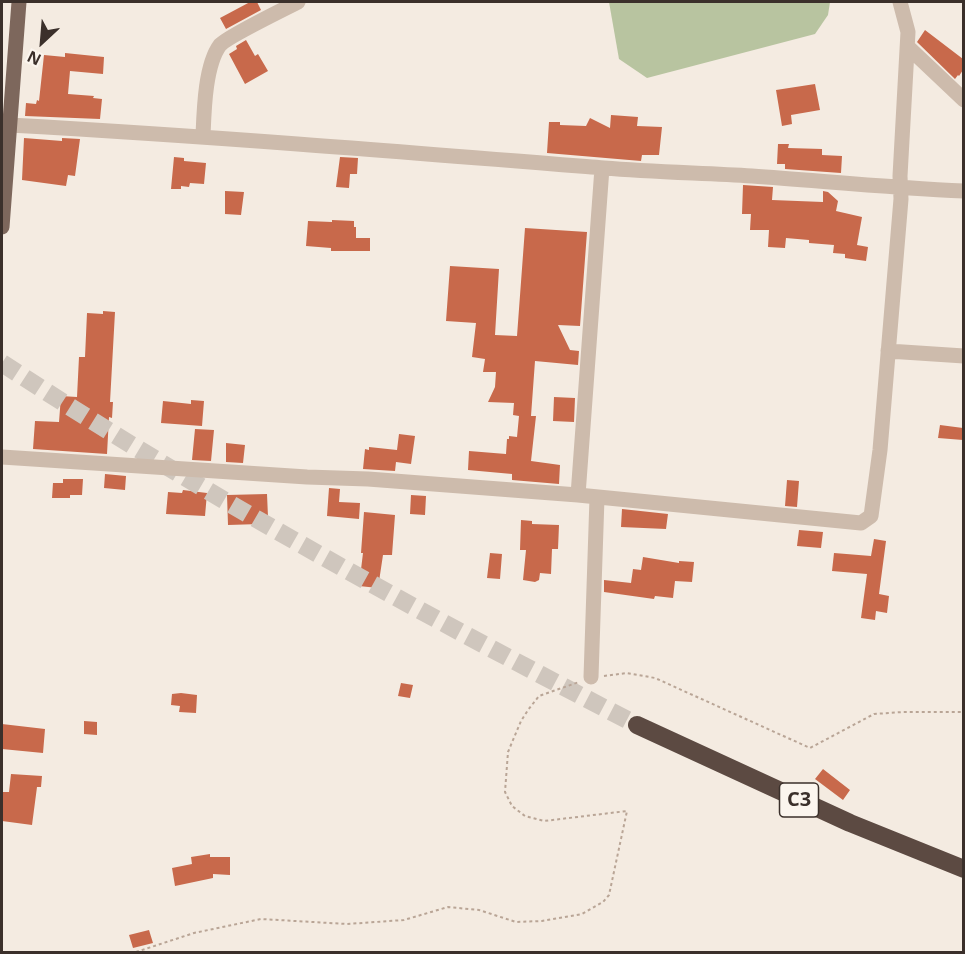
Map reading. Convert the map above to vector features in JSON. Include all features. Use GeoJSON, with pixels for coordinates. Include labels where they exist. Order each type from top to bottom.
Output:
{"type":"FeatureCollection","features":[{"type":"Feature","properties":{"kind":"highway","name":"C3"},"geometry":{"type":"LineString","coordinates":[[638,725],[849,823],[963,869]]}},
{"type":"Feature","properties":{"kind":"main road"},"geometry":{"type":"LineString","coordinates":[[2,227],[9,125],[8,60],[19,2]]}},
{"type":"Feature","properties":{"kind":"street"},"geometry":{"type":"LineString","coordinates":[[203,136],[204,114],[213,60],[222,43],[298,2]]}},
{"type":"Feature","properties":{"kind":"street"},"geometry":{"type":"LineString","coordinates":[[2,456],[578,495],[861,523],[871,516],[880,450],[888,351],[908,47],[908,32],[900,2]]}},
{"type":"Feature","properties":{"kind":"street"},"geometry":{"type":"LineString","coordinates":[[908,47],[963,100]]}},
{"type":"Feature","properties":{"kind":"street"},"geometry":{"type":"LineString","coordinates":[[9,125],[203,136],[602,168],[752,176],[900,188],[963,190]]}},
{"type":"Feature","properties":{"kind":"street"},"geometry":{"type":"LineString","coordinates":[[578,495],[602,168]]}},
{"type":"Feature","properties":{"kind":"street"},"geometry":{"type":"LineString","coordinates":[[888,351],[963,356]]}},
{"type":"Feature","properties":{"kind":"street"},"geometry":{"type":"LineString","coordinates":[[591,677],[597,498]]}},
{"type":"Feature","properties":{"kind":"path"},"geometry":{"type":"LineString","coordinates":[[136,952],[194,933],[261,919],[347,924],[404,920],[448,907],[479,910],[516,922],[542,921],[582,914],[603,902],[609,895],[627,811],[544,821],[525,816],[512,806],[505,792],[508,752],[521,721],[538,696],[591,677],[627,673],[655,678],[810,748],[874,714],[963,712]]}},
{"type":"Feature","properties":{"kind":"green space"},"geometry":{"type":"Polygon","coordinates":[[[609,2],[830,2],[828,15],[815,34],[647,78],[619,59],[609,2]]]}},
{"type":"Feature","properties":{"kind":"building"},"geometry":{"type":"Polygon","coordinates":[[[250,2],[257,2],[261,10],[226,29],[220,18],[250,2]]]}},
{"type":"Feature","properties":{"kind":"building"},"geometry":{"type":"Polygon","coordinates":[[[925,30],[963,59],[963,70],[955,79],[917,42],[925,30]]]}},
{"type":"Feature","properties":{"kind":"building"},"geometry":{"type":"Polygon","coordinates":[[[246,40],[255,56],[258,54],[268,71],[245,84],[229,54],[246,40]]]}},
{"type":"Feature","properties":{"kind":"building"},"geometry":{"type":"Polygon","coordinates":[[[65,53],[104,57],[103,74],[70,71],[68,94],[94,96],[93,98],[102,99],[100,119],[25,116],[26,103],[36,104],[37,100],[39,101],[44,55],[65,57],[65,53]]]}},
{"type":"Feature","properties":{"kind":"building"},"geometry":{"type":"Polygon","coordinates":[[[815,84],[820,110],[791,115],[792,124],[782,126],[776,90],[815,84]]]}},
{"type":"Feature","properties":{"kind":"building"},"geometry":{"type":"Polygon","coordinates":[[[611,115],[638,117],[637,126],[662,127],[659,155],[642,155],[641,161],[547,153],[549,122],[560,122],[560,125],[586,126],[590,118],[610,128],[611,115]]]}},
{"type":"Feature","properties":{"kind":"building"},"geometry":{"type":"Polygon","coordinates":[[[24,138],[62,141],[62,138],[80,139],[75,176],[68,175],[66,186],[22,180],[24,138]]]}},
{"type":"Feature","properties":{"kind":"building"},"geometry":{"type":"Polygon","coordinates":[[[778,144],[789,144],[788,148],[822,149],[822,155],[842,156],[841,173],[785,169],[785,164],[777,164],[778,144]]]}},
{"type":"Feature","properties":{"kind":"building"},"geometry":{"type":"Polygon","coordinates":[[[174,157],[184,158],[184,161],[206,163],[204,184],[190,183],[189,187],[181,186],[181,189],[171,189],[174,157]]]}},
{"type":"Feature","properties":{"kind":"building"},"geometry":{"type":"Polygon","coordinates":[[[340,157],[358,158],[357,174],[350,174],[349,188],[336,187],[340,157]]]}},
{"type":"Feature","properties":{"kind":"building"},"geometry":{"type":"Polygon","coordinates":[[[743,185],[773,187],[772,200],[823,202],[823,191],[828,192],[838,201],[836,211],[862,217],[857,245],[868,247],[866,261],[845,258],[845,254],[833,253],[834,245],[809,243],[809,240],[786,238],[785,248],[768,247],[769,230],[750,230],[751,214],[742,214],[743,185]]]}},
{"type":"Feature","properties":{"kind":"building"},"geometry":{"type":"Polygon","coordinates":[[[225,191],[244,192],[241,215],[225,214],[225,191]]]}},
{"type":"Feature","properties":{"kind":"building"},"geometry":{"type":"Polygon","coordinates":[[[332,220],[354,221],[356,238],[370,238],[370,251],[331,251],[331,248],[306,246],[308,221],[332,222],[332,220]]]}},
{"type":"Feature","properties":{"kind":"building"},"geometry":{"type":"Polygon","coordinates":[[[525,228],[587,232],[580,326],[558,325],[570,350],[579,351],[578,365],[535,361],[531,416],[536,416],[531,461],[560,465],[559,484],[512,480],[512,474],[468,470],[469,451],[506,454],[507,439],[509,436],[517,437],[519,416],[513,415],[514,403],[488,402],[495,387],[496,372],[483,372],[485,359],[472,357],[476,323],[446,321],[450,266],[499,269],[495,335],[517,336],[525,228]]]}},
{"type":"Feature","properties":{"kind":"building"},"geometry":{"type":"Polygon","coordinates":[[[103,311],[115,312],[110,402],[113,402],[112,418],[109,417],[107,454],[33,449],[35,421],[59,422],[61,396],[77,397],[79,357],[85,357],[87,313],[103,314],[103,311]]]}},
{"type":"Feature","properties":{"kind":"building"},"geometry":{"type":"Polygon","coordinates":[[[554,397],[575,398],[574,422],[553,421],[554,397]]]}},
{"type":"Feature","properties":{"kind":"building"},"geometry":{"type":"Polygon","coordinates":[[[191,400],[204,401],[202,426],[161,423],[163,401],[191,404],[191,400]]]}},
{"type":"Feature","properties":{"kind":"building"},"geometry":{"type":"Polygon","coordinates":[[[940,425],[963,428],[963,440],[938,438],[940,425]]]}},
{"type":"Feature","properties":{"kind":"building"},"geometry":{"type":"Polygon","coordinates":[[[195,429],[214,430],[211,461],[192,460],[195,429]]]}},
{"type":"Feature","properties":{"kind":"building"},"geometry":{"type":"Polygon","coordinates":[[[399,434],[415,436],[411,464],[396,462],[395,471],[363,469],[365,449],[369,450],[369,447],[397,450],[399,434]]]}},
{"type":"Feature","properties":{"kind":"building"},"geometry":{"type":"Polygon","coordinates":[[[226,443],[245,445],[243,463],[226,462],[226,443]]]}},
{"type":"Feature","properties":{"kind":"building"},"geometry":{"type":"Polygon","coordinates":[[[105,474],[126,476],[125,490],[104,488],[105,474]]]}},
{"type":"Feature","properties":{"kind":"building"},"geometry":{"type":"Polygon","coordinates":[[[63,479],[83,479],[82,495],[52,498],[53,483],[63,483],[63,479]]]}},
{"type":"Feature","properties":{"kind":"building"},"geometry":{"type":"Polygon","coordinates":[[[787,480],[799,481],[797,507],[785,506],[787,480]]]}},
{"type":"Feature","properties":{"kind":"building"},"geometry":{"type":"Polygon","coordinates":[[[329,488],[340,489],[339,502],[360,503],[359,519],[327,516],[329,488]]]}},
{"type":"Feature","properties":{"kind":"building"},"geometry":{"type":"Polygon","coordinates":[[[183,490],[207,493],[205,516],[166,514],[168,492],[182,493],[183,490]]]}},
{"type":"Feature","properties":{"kind":"building"},"geometry":{"type":"Polygon","coordinates":[[[267,494],[268,517],[260,518],[260,524],[228,525],[227,495],[267,494]]]}},
{"type":"Feature","properties":{"kind":"building"},"geometry":{"type":"Polygon","coordinates":[[[411,495],[426,496],[425,515],[410,514],[411,495]]]}},
{"type":"Feature","properties":{"kind":"building"},"geometry":{"type":"Polygon","coordinates":[[[622,509],[668,514],[666,529],[621,527],[622,509]]]}},
{"type":"Feature","properties":{"kind":"building"},"geometry":{"type":"Polygon","coordinates":[[[364,512],[395,515],[392,555],[383,555],[378,588],[359,586],[364,512]]]}},
{"type":"Feature","properties":{"kind":"building"},"geometry":{"type":"Polygon","coordinates":[[[521,520],[532,521],[532,524],[559,525],[558,549],[552,549],[551,574],[540,573],[539,580],[535,582],[523,580],[526,550],[520,550],[521,520]]]}},
{"type":"Feature","properties":{"kind":"building"},"geometry":{"type":"Polygon","coordinates":[[[799,530],[823,532],[821,548],[797,546],[799,530]]]}},
{"type":"Feature","properties":{"kind":"building"},"geometry":{"type":"Polygon","coordinates":[[[874,539],[886,541],[879,594],[889,596],[887,613],[876,611],[875,620],[861,618],[867,574],[832,571],[834,553],[871,556],[874,539]]]}},
{"type":"Feature","properties":{"kind":"building"},"geometry":{"type":"Polygon","coordinates":[[[490,553],[502,554],[500,579],[487,578],[490,553]]]}},
{"type":"Feature","properties":{"kind":"building"},"geometry":{"type":"Polygon","coordinates":[[[643,557],[679,563],[679,561],[694,562],[692,582],[675,581],[673,598],[655,596],[654,599],[604,592],[604,580],[631,583],[633,569],[641,570],[643,557]]]}},
{"type":"Feature","properties":{"kind":"building"},"geometry":{"type":"Polygon","coordinates":[[[401,683],[413,685],[410,698],[398,696],[401,683]]]}},
{"type":"Feature","properties":{"kind":"building"},"geometry":{"type":"Polygon","coordinates":[[[172,694],[197,695],[196,713],[179,712],[180,706],[171,705],[172,694]]]}},
{"type":"Feature","properties":{"kind":"building"},"geometry":{"type":"Polygon","coordinates":[[[84,721],[97,722],[97,735],[84,734],[84,721]]]}},
{"type":"Feature","properties":{"kind":"building"},"geometry":{"type":"Polygon","coordinates":[[[2,724],[45,729],[43,753],[2,749],[2,724]]]}},
{"type":"Feature","properties":{"kind":"building"},"geometry":{"type":"Polygon","coordinates":[[[823,769],[850,790],[843,800],[815,779],[823,769]]]}},
{"type":"Feature","properties":{"kind":"building"},"geometry":{"type":"Polygon","coordinates":[[[11,774],[42,776],[41,787],[37,787],[32,825],[2,821],[2,792],[9,792],[11,774]]]}},
{"type":"Feature","properties":{"kind":"building"},"geometry":{"type":"Polygon","coordinates":[[[210,854],[210,857],[230,857],[230,875],[213,874],[213,878],[175,886],[172,868],[192,864],[191,857],[210,854]]]}},
{"type":"Feature","properties":{"kind":"building"},"geometry":{"type":"Polygon","coordinates":[[[149,930],[153,943],[133,948],[129,935],[149,930]]]}},
{"type":"Feature","properties":{"kind":"tunnel"},"geometry":{"type":"LineString","coordinates":[[2,363],[236,507],[395,597],[637,725]]}}]}
